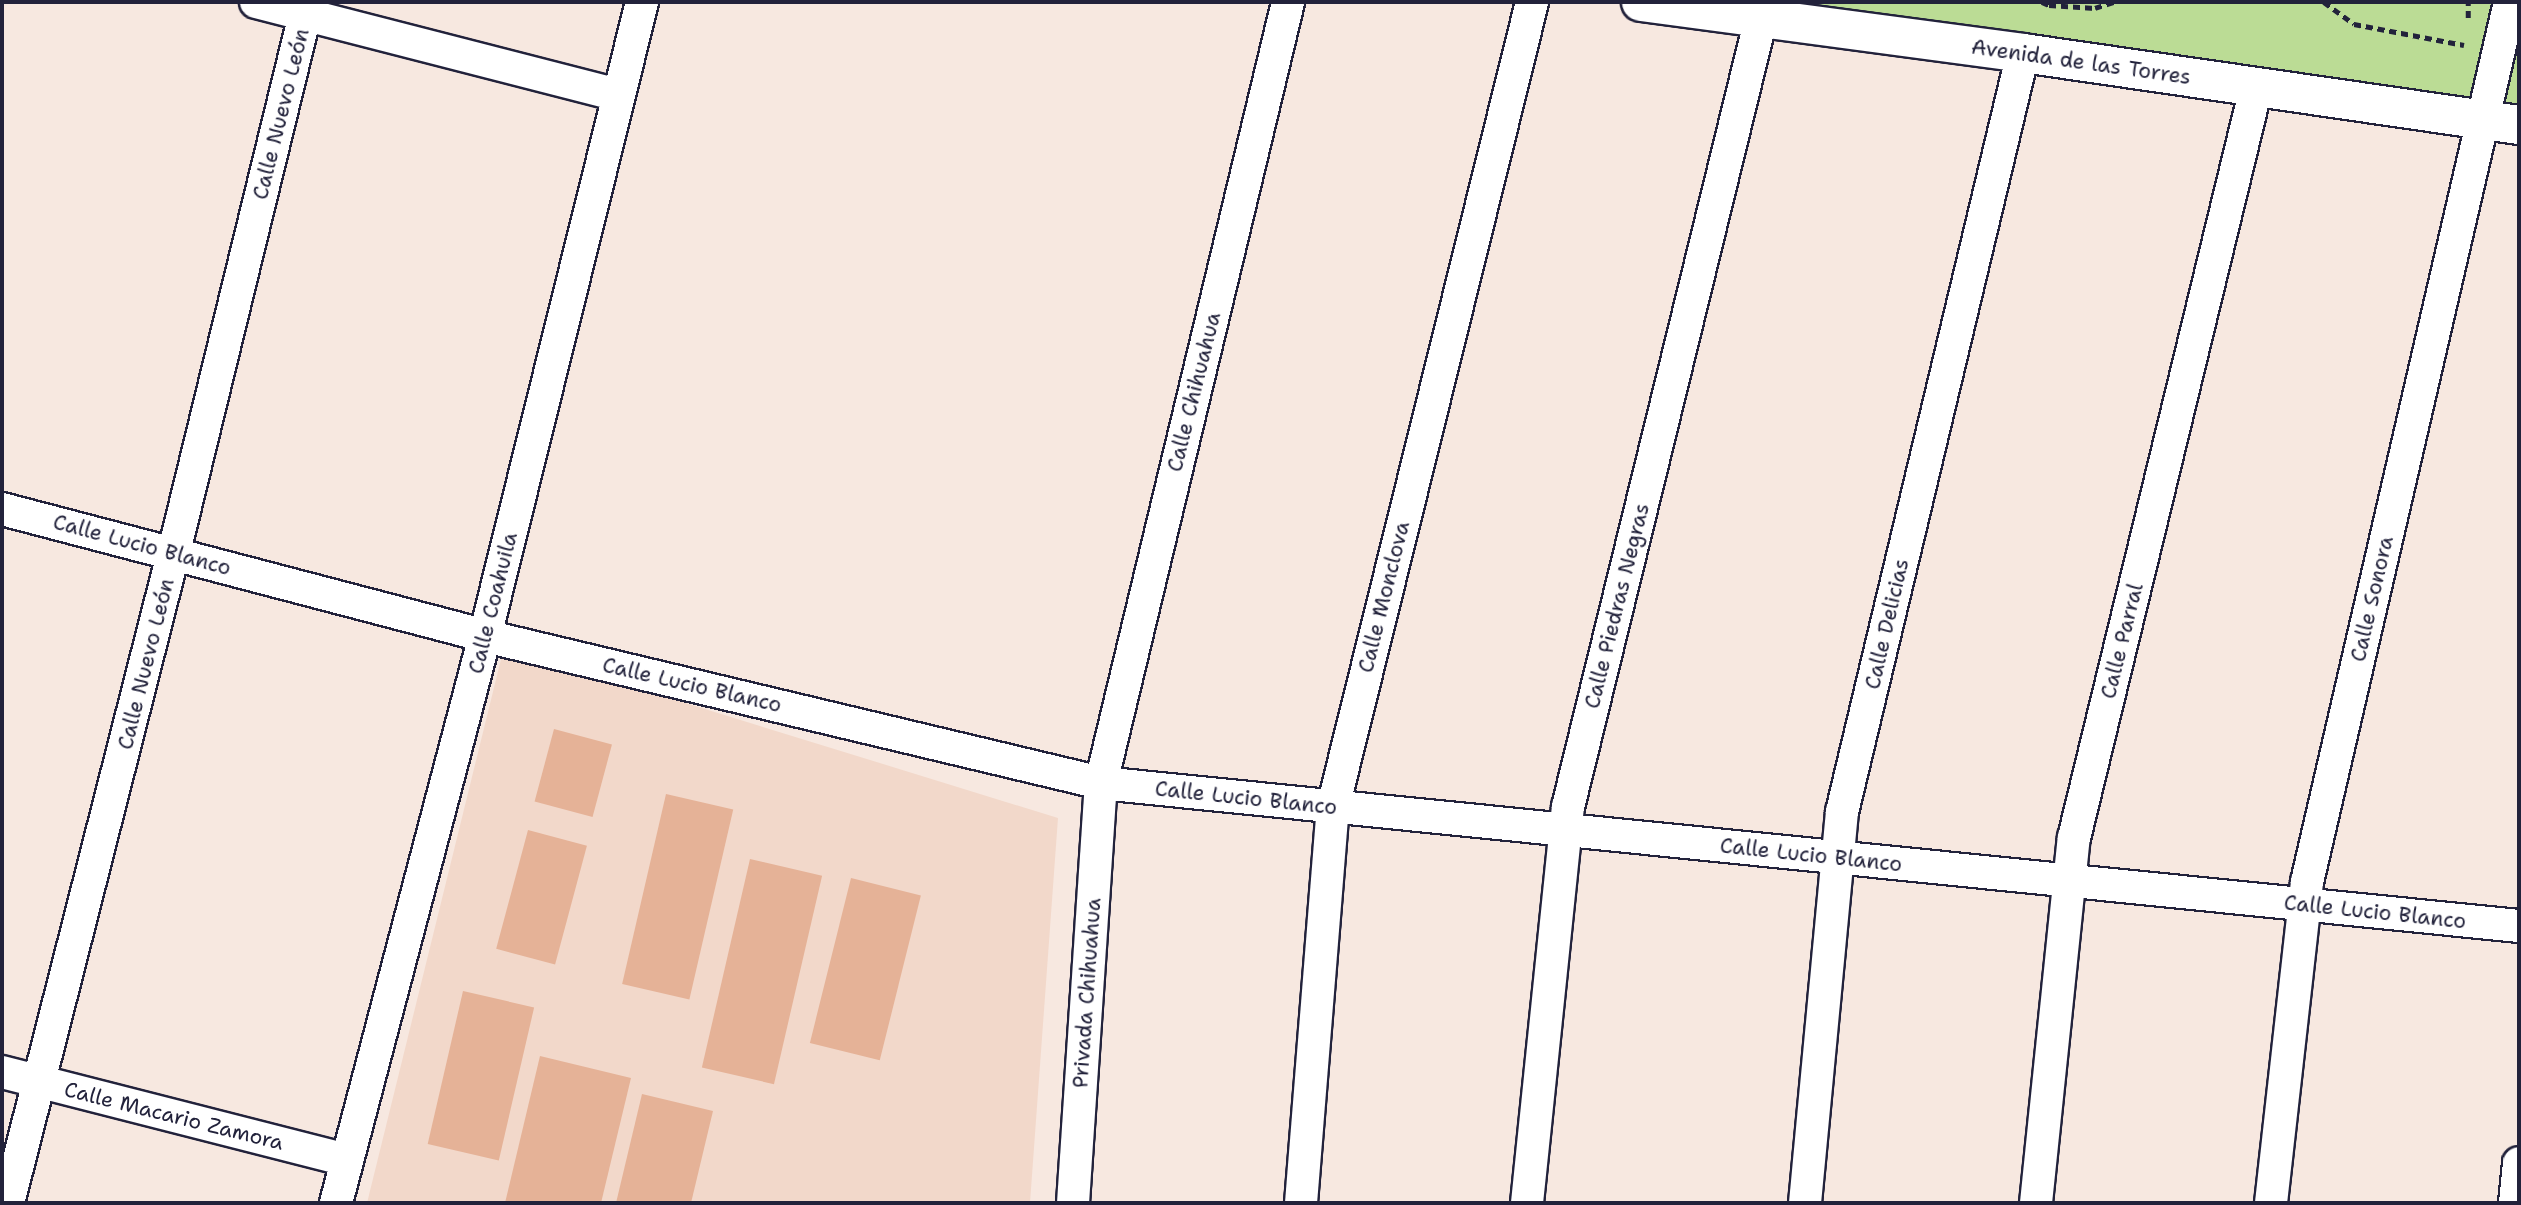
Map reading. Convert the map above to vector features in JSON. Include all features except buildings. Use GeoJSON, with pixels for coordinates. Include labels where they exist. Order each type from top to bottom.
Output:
{"type":"FeatureCollection","features":[{"type":"Feature","properties":{"kind":"street"},"geometry":{"type":"LineString","coordinates":[[256,2],[306,8],[618,95]]}},
{"type":"Feature","properties":{"kind":"street","name":"Calle Coahuila"},"geometry":{"type":"LineString","coordinates":[[336,1203],[485,636],[642,2]]}},
{"type":"Feature","properties":{"kind":"street","name":"Calle Chihuahua"},"geometry":{"type":"LineString","coordinates":[[1101,783],[1288,2]]}},
{"type":"Feature","properties":{"kind":"street","name":"Calle Monclova"},"geometry":{"type":"LineString","coordinates":[[1301,1203],[1333,807],[1532,2]]}},
{"type":"Feature","properties":{"kind":"street","name":"Avenida de las Torres"},"geometry":{"type":"LineString","coordinates":[[1642,2],[2023,53],[2501,123]]}},
{"type":"Feature","properties":{"kind":"street","name":"Calle Sonora"},"geometry":{"type":"LineString","coordinates":[[2271,1203],[2304,905],[2501,123],[2510,2]]}},
{"type":"Feature","properties":{"kind":"street","name":"Calle Nuevo León"},"geometry":{"type":"LineString","coordinates":[[8,1203],[174,553],[306,8]]}},
{"type":"Feature","properties":{"kind":"street","name":"Calle Piedras Negras"},"geometry":{"type":"LineString","coordinates":[[1527,1203],[1565,830],[1571,794],[1761,18]]}},
{"type":"Feature","properties":{"kind":"street","name":"Calle Delicias"},"geometry":{"type":"LineString","coordinates":[[1805,1203],[1842,812],[2023,53]]}},
{"type":"Feature","properties":{"kind":"street","name":"Calle Parral"},"geometry":{"type":"LineString","coordinates":[[2036,1203],[2074,838],[2256,88]]}},
{"type":"Feature","properties":{"kind":"street","name":"Calle Lucio Blanco"},"geometry":{"type":"LineString","coordinates":[[2,509],[485,636],[1101,783],[2519,926]]}},
{"type":"Feature","properties":{"kind":"street","name":"Privada Chihuahua"},"geometry":{"type":"LineString","coordinates":[[1073,1203],[1101,783]]}},
{"type":"Feature","properties":{"kind":"street","name":"Calle Macario Zamora"},"geometry":{"type":"LineString","coordinates":[[2,1072],[347,1160]]}},
{"type":"Feature","properties":{"kind":"street"},"geometry":{"type":"LineString","coordinates":[[2515,1203],[2519,1164]]}},
{"type":"Feature","properties":{"kind":"path"},"geometry":{"type":"LineString","coordinates":[[2042,2],[2049,5],[2095,8],[2114,2]]}},
{"type":"Feature","properties":{"kind":"path"},"geometry":{"type":"LineString","coordinates":[[2324,2],[2354,24],[2467,45]]}},
{"type":"Feature","properties":{"kind":"shaded area"},"geometry":{"type":"Polygon","coordinates":[[[504,647],[1058,818],[1030,1203],[367,1203],[504,647]]]}},
{"type":"Feature","properties":{"kind":"green space"},"geometry":{"type":"Polygon","coordinates":[[[1779,2],[2519,2],[2519,107],[1779,2]]]}}]}
